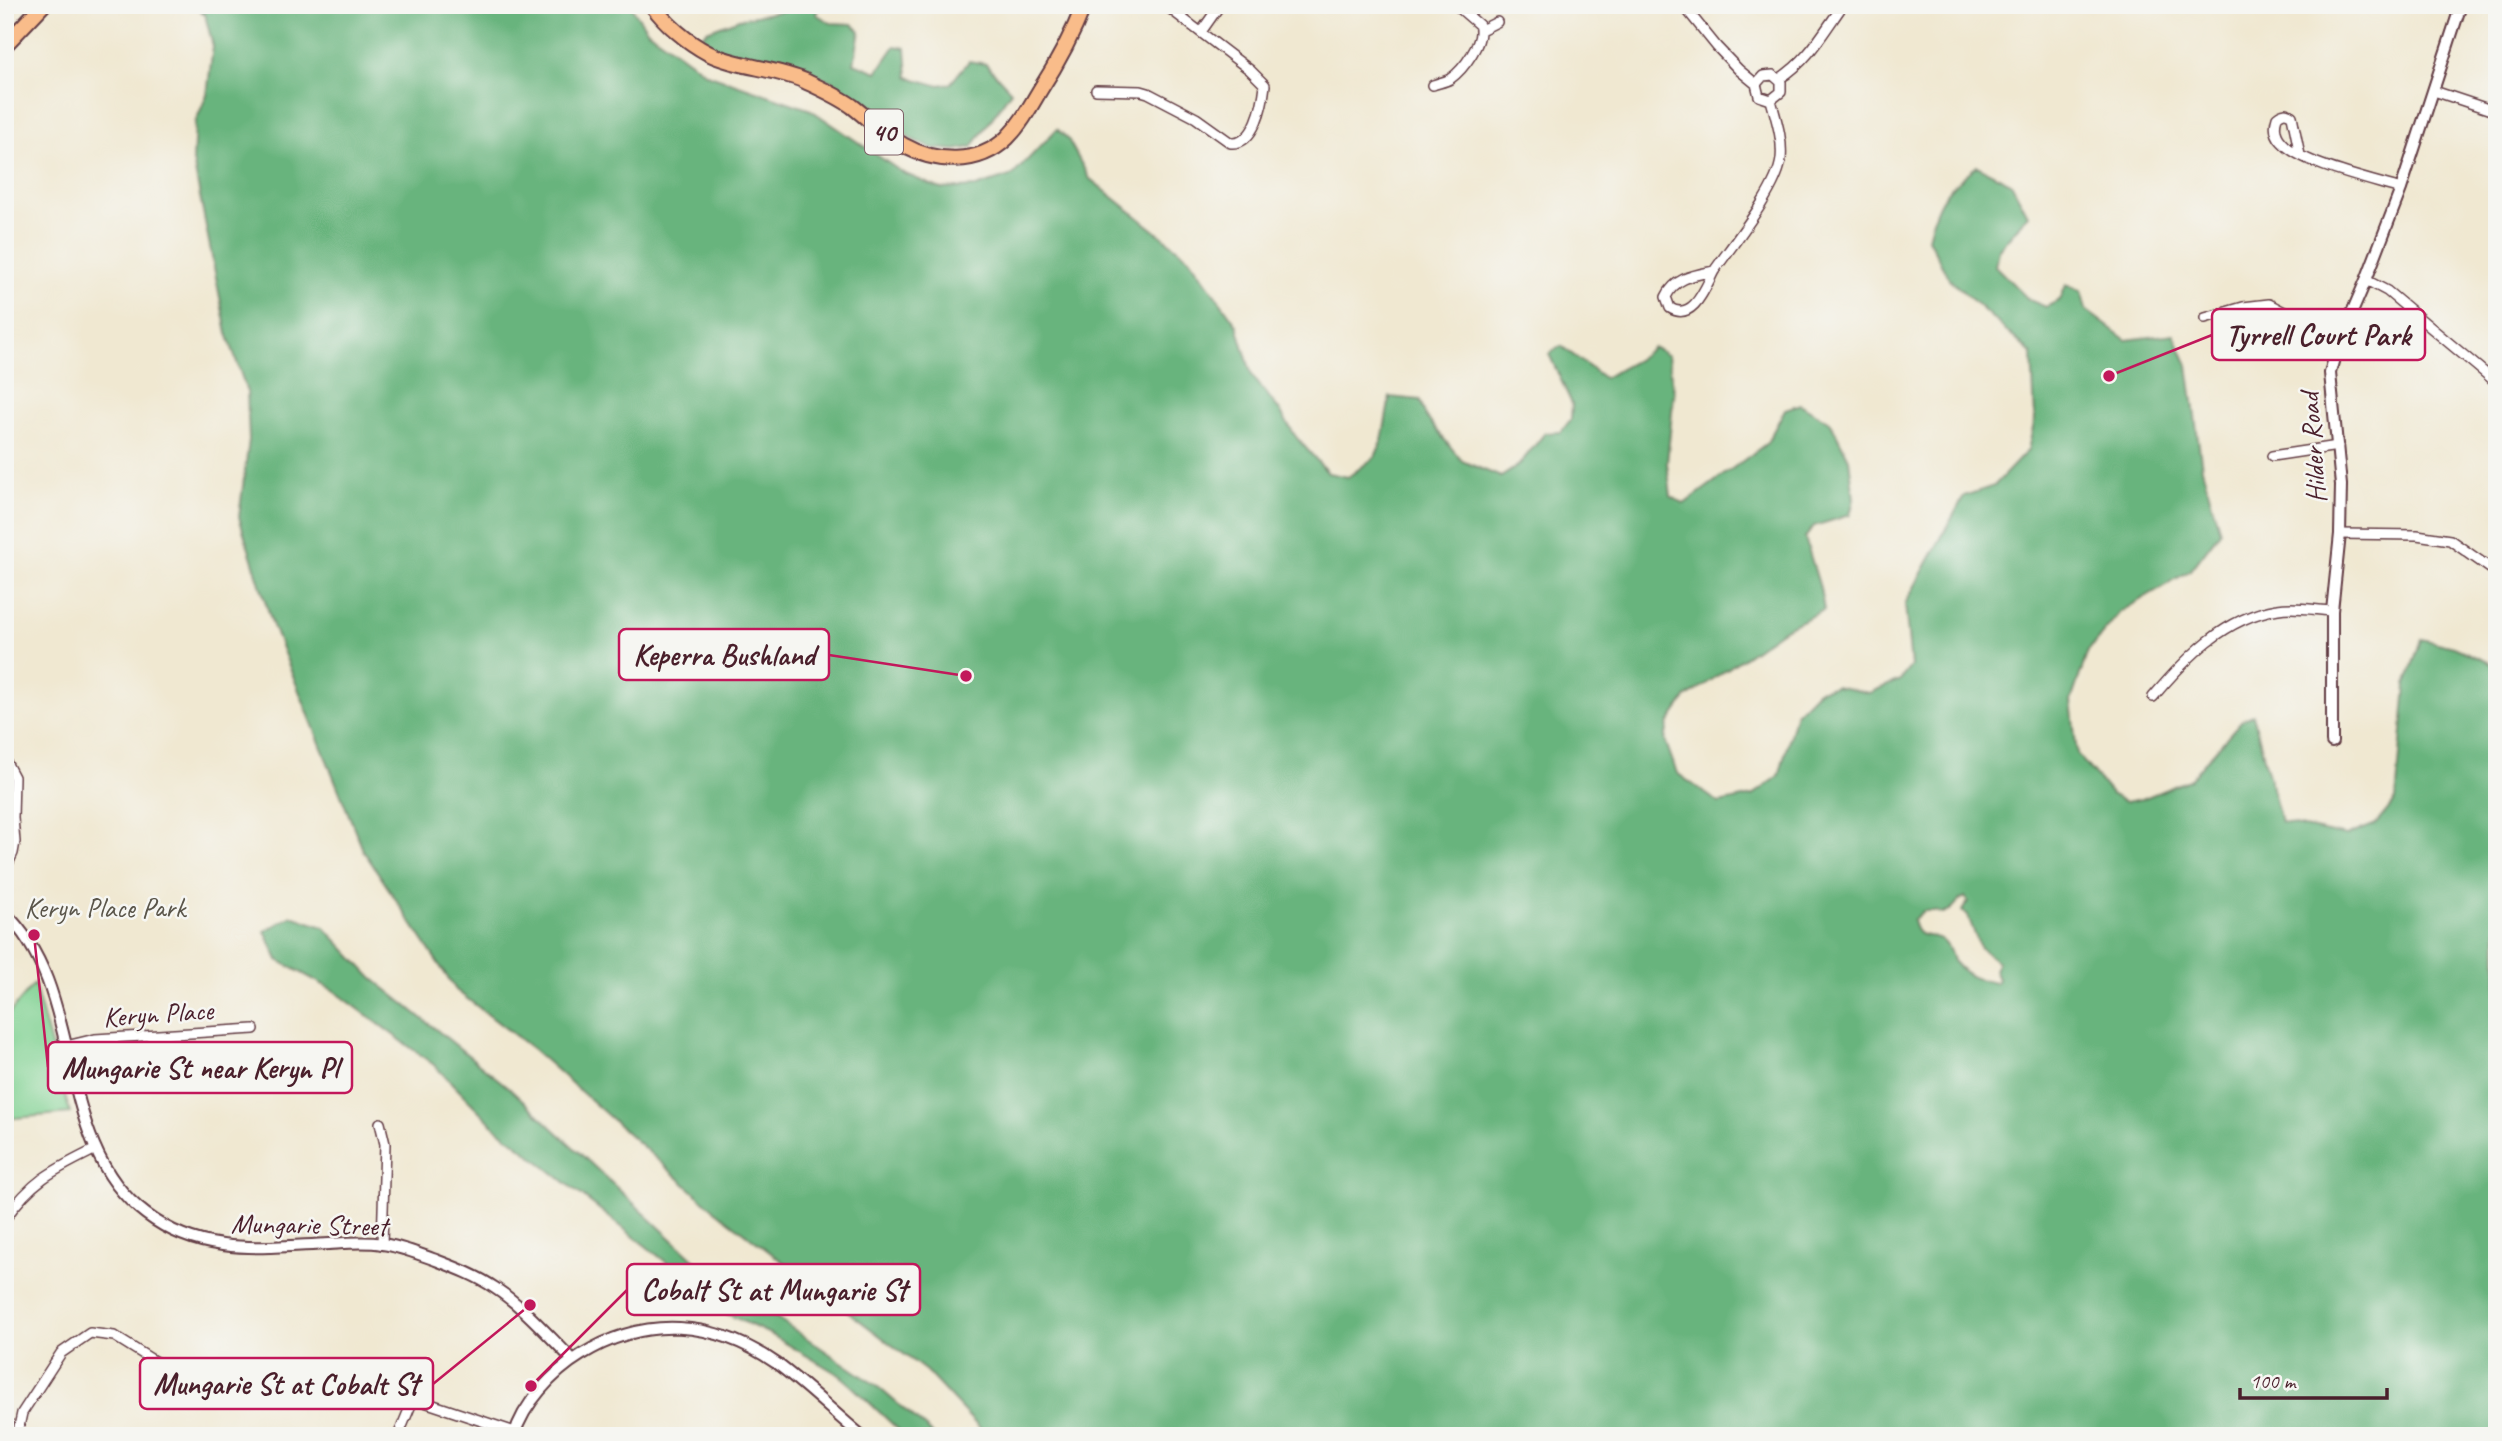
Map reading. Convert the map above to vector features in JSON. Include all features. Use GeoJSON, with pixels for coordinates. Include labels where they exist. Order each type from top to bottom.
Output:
{"type":"FeatureCollection","features":[{"type":"Feature","properties":{"kind":"main road"},"geometry":{"type":"LineString","coordinates":[[5,45],[43,5]]}},
{"type":"Feature","properties":{"kind":"main road","name":"40"},"geometry":{"type":"LineString","coordinates":[[652,5],[684,37],[710,54],[798,78],[853,107],[901,145],[944,159],[978,155],[1005,140],[1019,124],[1065,51],[1082,5]]}},
{"type":"Feature","properties":{"kind":"street"},"geometry":{"type":"LineString","coordinates":[[1096,90],[1148,93],[1196,118],[1231,143],[1244,141],[1250,135],[1265,85],[1250,70],[1165,5]]}},
{"type":"Feature","properties":{"kind":"street"},"geometry":{"type":"LineString","coordinates":[[1201,32],[1220,5]]}},
{"type":"Feature","properties":{"kind":"street"},"geometry":{"type":"LineString","coordinates":[[1433,85],[1451,79],[1477,47],[1481,30],[1479,25],[1455,5]]}},
{"type":"Feature","properties":{"kind":"street"},"geometry":{"type":"LineString","coordinates":[[1684,5],[1717,47],[1756,83],[1759,96],[1771,100]]}},
{"type":"Feature","properties":{"kind":"street"},"geometry":{"type":"LineString","coordinates":[[1779,79],[1807,57],[1843,5]]}},
{"type":"Feature","properties":{"kind":"street","name":"Hilder Road"},"geometry":{"type":"LineString","coordinates":[[2332,743],[2332,611],[2340,534],[2341,485],[2330,373],[2337,348],[2401,189],[2461,5]]}},
{"type":"Feature","properties":{"kind":"street"},"geometry":{"type":"LineString","coordinates":[[1481,30],[1497,22]]}},
{"type":"Feature","properties":{"kind":"street"},"geometry":{"type":"LineString","coordinates":[[1756,83],[1766,75],[1779,79],[1781,92],[1771,100]]}},
{"type":"Feature","properties":{"kind":"street"},"geometry":{"type":"LineString","coordinates":[[2434,91],[2497,112]]}},
{"type":"Feature","properties":{"kind":"street"},"geometry":{"type":"LineString","coordinates":[[1714,271],[1691,276],[1674,285],[1666,297],[1670,308],[1683,312],[1698,300],[1714,271],[1763,199],[1778,170],[1781,160],[1780,140],[1771,100]]}},
{"type":"Feature","properties":{"kind":"street"},"geometry":{"type":"LineString","coordinates":[[2300,155],[2401,189]]}},
{"type":"Feature","properties":{"kind":"street"},"geometry":{"type":"LineString","coordinates":[[2366,280],[2393,296],[2497,383]]}},
{"type":"Feature","properties":{"kind":"street"},"geometry":{"type":"LineString","coordinates":[[2205,318],[2243,307],[2269,304],[2290,315],[2314,335],[2337,348]]}},
{"type":"Feature","properties":{"kind":"street"},"geometry":{"type":"LineString","coordinates":[[2272,456],[2338,446]]}},
{"type":"Feature","properties":{"kind":"street"},"geometry":{"type":"LineString","coordinates":[[2340,534],[2417,535],[2450,540],[2497,573]]}},
{"type":"Feature","properties":{"kind":"street"},"geometry":{"type":"LineString","coordinates":[[2152,697],[2202,645],[2256,614],[2280,608],[2332,611]]}},
{"type":"Feature","properties":{"kind":"street"},"geometry":{"type":"LineString","coordinates":[[5,760],[14,777],[9,824],[15,846],[5,870]]}},
{"type":"Feature","properties":{"kind":"street","name":"Mungarie Street"},"geometry":{"type":"LineString","coordinates":[[5,913],[27,938],[38,956],[96,1149],[116,1185],[134,1204],[157,1222],[194,1240],[233,1248],[382,1244],[428,1257],[483,1281],[504,1295],[573,1360]]}},
{"type":"Feature","properties":{"kind":"street","name":"Keryn Place"},"geometry":{"type":"LineString","coordinates":[[66,1046],[95,1040],[254,1029]]}},
{"type":"Feature","properties":{"kind":"street"},"geometry":{"type":"LineString","coordinates":[[380,1123],[385,1144],[382,1244]]}},
{"type":"Feature","properties":{"kind":"street"},"geometry":{"type":"LineString","coordinates":[[5,1219],[21,1196],[33,1185],[65,1164],[96,1149]]}},
{"type":"Feature","properties":{"kind":"street"},"geometry":{"type":"LineString","coordinates":[[17,1436],[22,1413],[61,1353],[90,1333],[114,1336],[159,1364],[216,1381],[290,1368],[328,1370],[514,1434],[543,1387],[573,1360],[597,1345],[631,1331],[669,1326],[712,1334],[749,1348],[775,1363],[862,1436]]}},
{"type":"Feature","properties":{"kind":"street"},"geometry":{"type":"LineString","coordinates":[[398,1436],[413,1400]]}},
{"type":"Feature","properties":{"kind":"green space"},"geometry":{"type":"Polygon","coordinates":[[[195,5],[630,5],[648,31],[707,74],[811,110],[903,173],[941,189],[976,187],[1013,175],[1057,129],[1068,139],[1089,178],[1189,258],[1237,325],[1252,376],[1278,408],[1296,437],[1328,473],[1348,477],[1375,457],[1382,441],[1390,397],[1420,400],[1426,417],[1462,461],[1501,477],[1519,465],[1545,433],[1561,432],[1571,419],[1572,404],[1549,354],[1561,346],[1604,378],[1637,360],[1653,347],[1668,356],[1674,392],[1667,463],[1671,496],[1684,504],[1767,443],[1785,409],[1800,404],[1831,423],[1849,459],[1854,499],[1850,515],[1814,526],[1805,538],[1824,610],[1784,629],[1686,698],[1668,724],[1665,740],[1677,773],[1719,803],[1752,796],[1779,776],[1796,713],[1819,690],[1835,686],[1869,693],[1900,680],[1911,666],[1905,604],[1964,496],[1994,486],[2028,450],[2035,419],[2032,354],[1949,279],[1928,238],[1935,213],[1944,196],[1977,166],[2011,183],[2028,215],[1998,250],[1995,266],[2029,300],[2046,307],[2060,300],[2066,285],[2081,291],[2086,310],[2126,340],[2174,334],[2188,365],[2202,468],[2220,532],[2191,570],[2120,612],[2088,651],[2071,701],[2077,754],[2111,794],[2125,802],[2142,799],[2189,780],[2242,720],[2253,715],[2281,822],[2346,836],[2376,824],[2396,800],[2406,685],[2421,639],[2454,647],[2497,666],[2497,1436],[987,1436],[926,1371],[712,1208],[534,1050],[456,990],[363,850],[273,626],[239,517],[249,440],[247,392],[227,333],[193,161],[195,123],[207,95],[213,46],[205,15],[195,5]],[[1965,897],[1943,914],[1923,911],[1913,920],[1916,929],[1920,934],[1943,941],[1953,961],[1963,971],[1977,979],[1996,983],[1998,979],[1994,970],[1998,962],[1980,948],[1968,916],[1962,911],[1968,901],[1965,897]]]}},
{"type":"Feature","properties":{"kind":"green space"},"geometry":{"type":"Polygon","coordinates":[[[796,5],[820,5],[816,14],[831,23],[852,24],[860,31],[854,63],[877,72],[895,46],[906,48],[908,77],[936,85],[950,84],[969,61],[986,64],[1011,91],[972,147],[955,150],[931,148],[911,139],[870,105],[827,79],[704,45],[703,34],[707,31],[739,19],[792,9],[796,5]]]}},
{"type":"Feature","properties":{"kind":"green space"},"geometry":{"type":"Polygon","coordinates":[[[292,916],[324,927],[372,978],[514,1092],[702,1267],[877,1386],[935,1436],[905,1436],[841,1376],[770,1334],[697,1300],[666,1262],[494,1126],[434,1065],[333,990],[278,960],[265,931],[292,916]]]}},
{"type":"Feature","properties":{"kind":"green space"},"geometry":{"type":"Polygon","coordinates":[[[34,984],[70,1113],[5,1119],[5,1018],[34,984]]]}},
{"type":"Feature","properties":{"kind":"place","name":"Tyrrell Court Park"},"geometry":{"type":"Point","coordinates":[2109,376]}},
{"type":"Feature","properties":{"kind":"place","name":"Keperra Bushland"},"geometry":{"type":"Point","coordinates":[966,676]}},
{"type":"Feature","properties":{"kind":"place","name":"Mungarie St near Keryn Pl"},"geometry":{"type":"Point","coordinates":[34,935]}},
{"type":"Feature","properties":{"kind":"place","name":"Mungarie St at Cobalt St"},"geometry":{"type":"Point","coordinates":[530,1305]}},
{"type":"Feature","properties":{"kind":"place","name":"Cobalt St at Mungarie St"},"geometry":{"type":"Point","coordinates":[531,1386]}},
{"type":"Feature","properties":{"kind":"park label","name":"Keryn Place Park"},"geometry":{"type":"Point","coordinates":[105,907]}}]}
